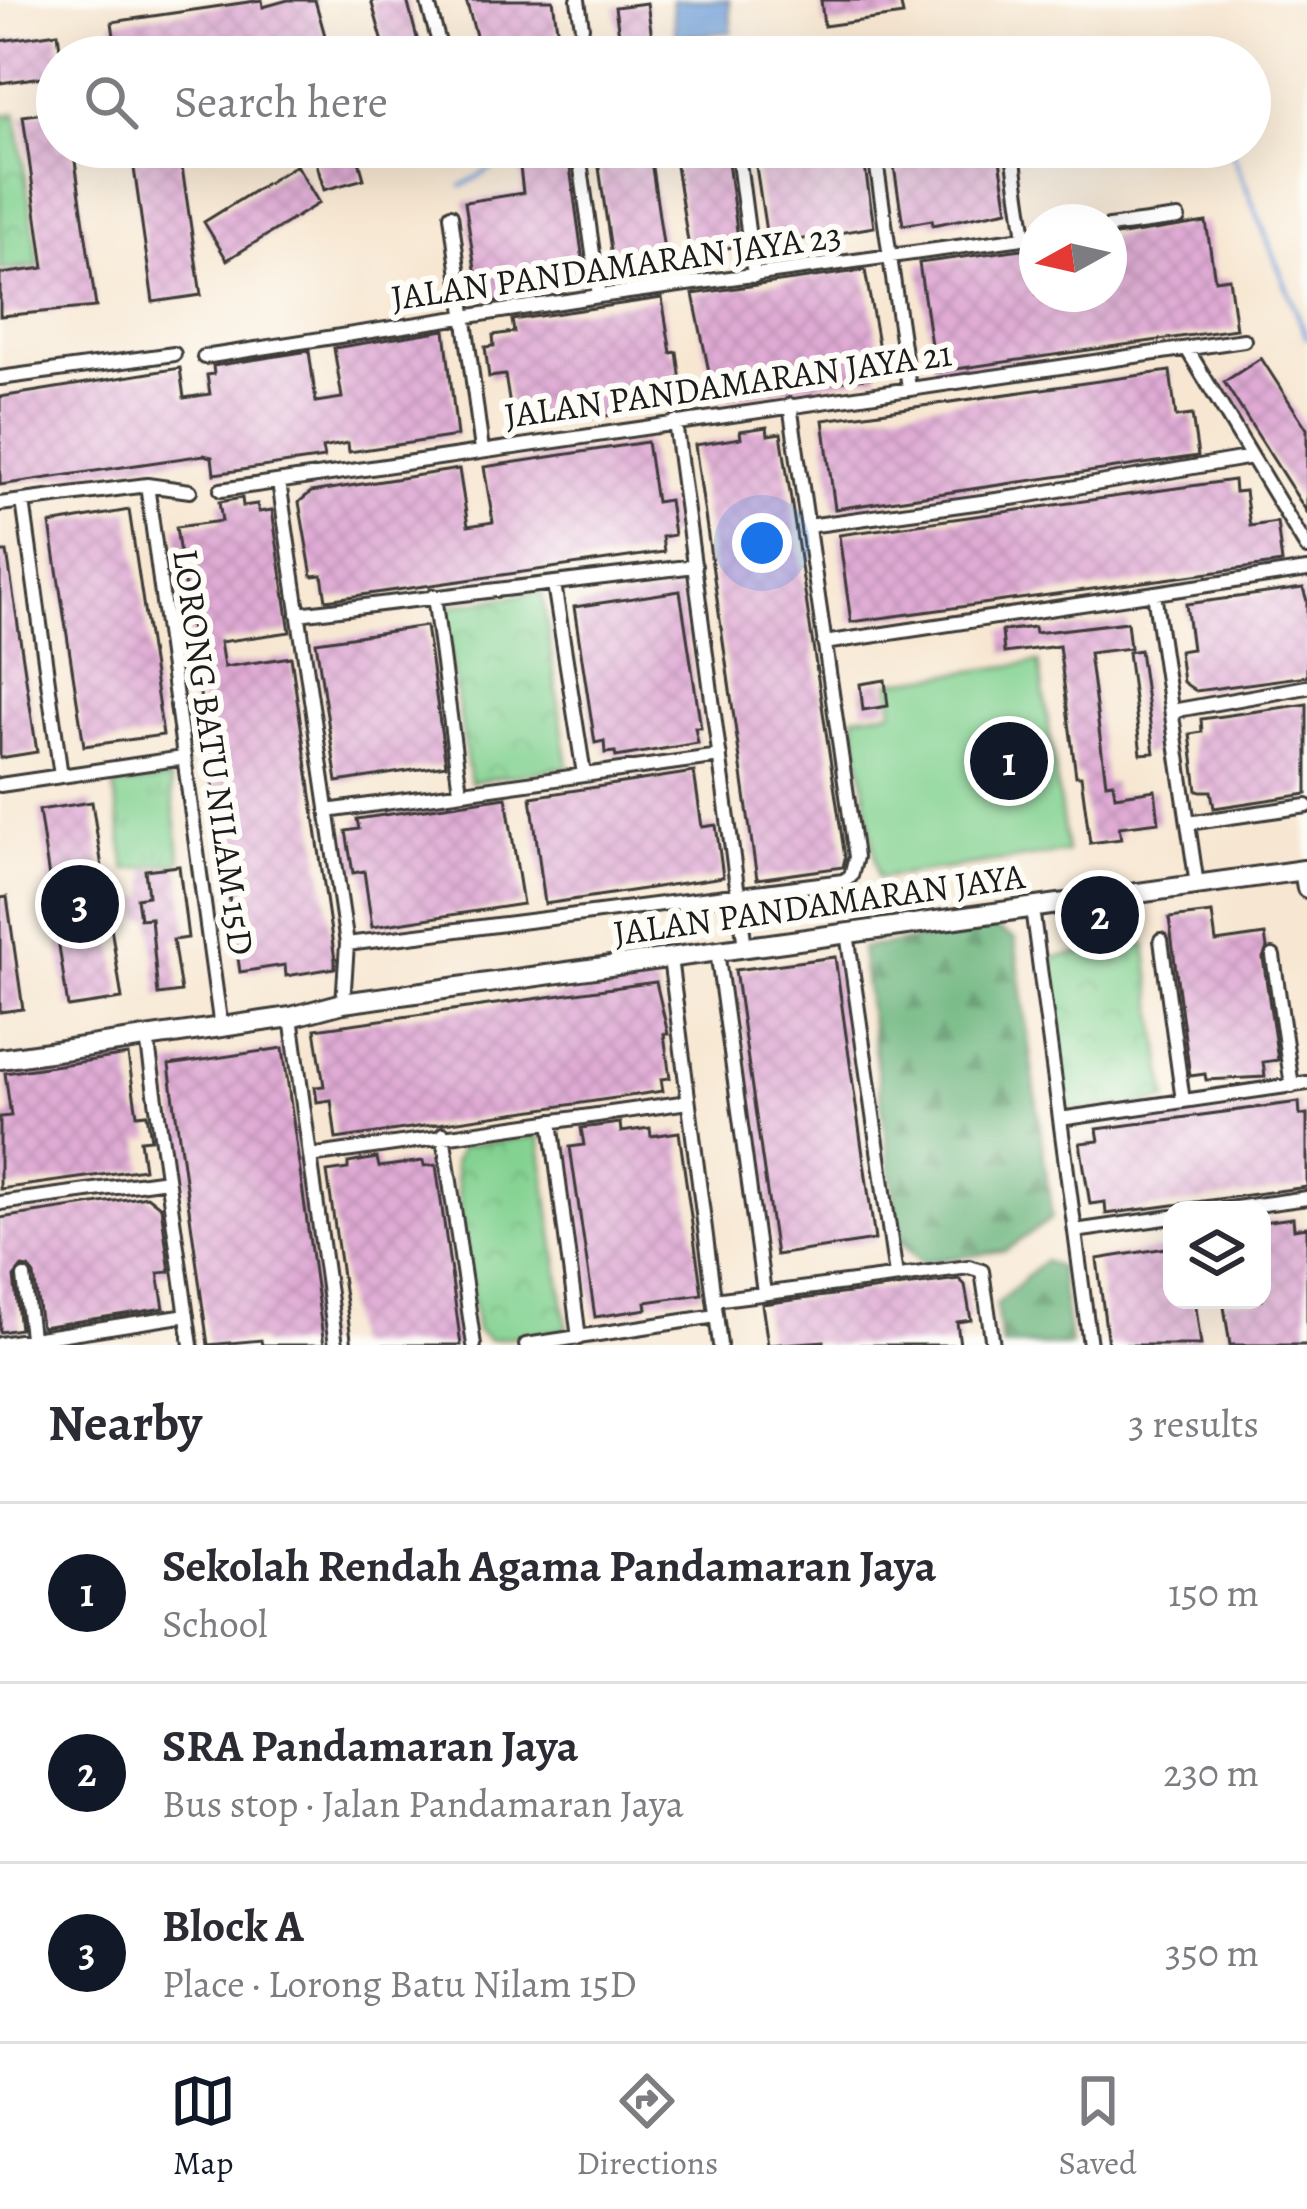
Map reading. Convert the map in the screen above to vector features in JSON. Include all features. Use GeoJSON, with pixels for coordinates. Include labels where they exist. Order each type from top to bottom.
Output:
{"type":"FeatureCollection","features":[{"type":"Feature","properties":{"kind":"main road","name":"JALAN PANDAMARAN JAYA"},"geometry":{"type":"LineString","coordinates":[[0,1059],[291,1017],[334,1005],[1304,870],[1307,888]]}},
{"type":"Feature","properties":{"kind":"street"},"geometry":{"type":"LineString","coordinates":[[428,0],[437,36]]}},
{"type":"Feature","properties":{"kind":"street"},"geometry":{"type":"LineString","coordinates":[[578,0],[582,27]]}},
{"type":"Feature","properties":{"kind":"street"},"geometry":{"type":"LineString","coordinates":[[581,168],[598,296]]}},
{"type":"Feature","properties":{"kind":"street"},"geometry":{"type":"LineString","coordinates":[[740,168],[754,276]]}},
{"type":"Feature","properties":{"kind":"street"},"geometry":{"type":"LineString","coordinates":[[877,168],[909,388]]}},
{"type":"Feature","properties":{"kind":"street"},"geometry":{"type":"LineString","coordinates":[[1016,168],[1024,204]]}},
{"type":"Feature","properties":{"kind":"street"},"geometry":{"type":"LineString","coordinates":[[451,214],[482,450]]}},
{"type":"Feature","properties":{"kind":"street"},"geometry":{"type":"LineString","coordinates":[[1127,225],[1178,218]]}},
{"type":"Feature","properties":{"kind":"street","name":"JALAN PANDAMARAN JAYA 23"},"geometry":{"type":"LineString","coordinates":[[203,357],[1019,238]]}},
{"type":"Feature","properties":{"kind":"street","name":"JALAN PANDAMARAN JAYA 21"},"geometry":{"type":"LineString","coordinates":[[221,490],[1244,340]]}},
{"type":"Feature","properties":{"kind":"street"},"geometry":{"type":"LineString","coordinates":[[1186,349],[1307,548]]}},
{"type":"Feature","properties":{"kind":"street"},"geometry":{"type":"LineString","coordinates":[[0,378],[174,354]]}},
{"type":"Feature","properties":{"kind":"street"},"geometry":{"type":"LineString","coordinates":[[347,944],[851,876],[856,857],[790,405]]}},
{"type":"Feature","properties":{"kind":"street"},"geometry":{"type":"LineString","coordinates":[[675,422],[745,947]]}},
{"type":"Feature","properties":{"kind":"street"},"geometry":{"type":"LineString","coordinates":[[808,526],[1040,494],[1252,457]]}},
{"type":"Feature","properties":{"kind":"street"},"geometry":{"type":"LineString","coordinates":[[279,482],[347,944],[334,1005]]}},
{"type":"Feature","properties":{"kind":"street"},"geometry":{"type":"LineString","coordinates":[[0,504],[147,485],[190,490]]}},
{"type":"Feature","properties":{"kind":"street","name":"LORONG BATU NILAM 15D"},"geometry":{"type":"LineString","coordinates":[[147,485],[221,1028]]}},
{"type":"Feature","properties":{"kind":"street"},"geometry":{"type":"LineString","coordinates":[[22,501],[62,776]]}},
{"type":"Feature","properties":{"kind":"street"},"geometry":{"type":"LineString","coordinates":[[298,614],[694,566]]}},
{"type":"Feature","properties":{"kind":"street"},"geometry":{"type":"LineString","coordinates":[[824,643],[1307,570]]}},
{"type":"Feature","properties":{"kind":"street"},"geometry":{"type":"LineString","coordinates":[[554,584],[584,774]]}},
{"type":"Feature","properties":{"kind":"street"},"geometry":{"type":"LineString","coordinates":[[1154,593],[1197,885]]}},
{"type":"Feature","properties":{"kind":"street"},"geometry":{"type":"LineString","coordinates":[[434,596],[460,791]]}},
{"type":"Feature","properties":{"kind":"street"},"geometry":{"type":"LineString","coordinates":[[1172,711],[1307,687]]}},
{"type":"Feature","properties":{"kind":"street"},"geometry":{"type":"LineString","coordinates":[[327,811],[720,756]]}},
{"type":"Feature","properties":{"kind":"street"},"geometry":{"type":"LineString","coordinates":[[0,785],[183,758]]}},
{"type":"Feature","properties":{"kind":"street"},"geometry":{"type":"LineString","coordinates":[[1188,824],[1307,806]]}},
{"type":"Feature","properties":{"kind":"street"},"geometry":{"type":"LineString","coordinates":[[1032,908],[1090,1345]]}},
{"type":"Feature","properties":{"kind":"street"},"geometry":{"type":"LineString","coordinates":[[847,933],[896,1276]]}},
{"type":"Feature","properties":{"kind":"street"},"geometry":{"type":"LineString","coordinates":[[1161,940],[1183,1101]]}},
{"type":"Feature","properties":{"kind":"street"},"geometry":{"type":"LineString","coordinates":[[717,951],[764,1293]]}},
{"type":"Feature","properties":{"kind":"street"},"geometry":{"type":"LineString","coordinates":[[1060,1119],[1300,1084],[1273,956]]}},
{"type":"Feature","properties":{"kind":"street"},"geometry":{"type":"LineString","coordinates":[[670,958],[720,1345]]}},
{"type":"Feature","properties":{"kind":"street"},"geometry":{"type":"LineString","coordinates":[[291,1017],[336,1345]]}},
{"type":"Feature","properties":{"kind":"street"},"geometry":{"type":"LineString","coordinates":[[148,1037],[191,1345]]}},
{"type":"Feature","properties":{"kind":"street"},"geometry":{"type":"LineString","coordinates":[[310,1156],[688,1102]]}},
{"type":"Feature","properties":{"kind":"street"},"geometry":{"type":"LineString","coordinates":[[551,1121],[579,1338]]}},
{"type":"Feature","properties":{"kind":"street"},"geometry":{"type":"LineString","coordinates":[[443,1134],[474,1345]]}},
{"type":"Feature","properties":{"kind":"street"},"geometry":{"type":"LineString","coordinates":[[0,1203],[167,1180]]}},
{"type":"Feature","properties":{"kind":"street"},"geometry":{"type":"LineString","coordinates":[[1271,1203],[1307,1198]]}},
{"type":"Feature","properties":{"kind":"street"},"geometry":{"type":"LineString","coordinates":[[1075,1231],[1163,1218]]}},
{"type":"Feature","properties":{"kind":"street"},"geometry":{"type":"LineString","coordinates":[[714,1300],[969,1267],[982,1271],[993,1345]]}},
{"type":"Feature","properties":{"kind":"street"},"geometry":{"type":"LineString","coordinates":[[24,1277],[32,1342]]}},
{"type":"Feature","properties":{"kind":"street"},"geometry":{"type":"LineString","coordinates":[[0,1344],[187,1315]]}},
{"type":"Feature","properties":{"kind":"street"},"geometry":{"type":"LineString","coordinates":[[526,1345],[716,1316]]}},
{"type":"Feature","properties":{"kind":"green space"},"geometry":{"type":"Polygon","coordinates":[[[16,113],[39,266],[0,270],[0,116],[16,113]]]}},
{"type":"Feature","properties":{"kind":"green space"},"geometry":{"type":"Polygon","coordinates":[[[542,592],[568,767],[470,782],[443,607],[542,592]]]}},
{"type":"Feature","properties":{"kind":"green space"},"geometry":{"type":"Polygon","coordinates":[[[1039,662],[1067,852],[878,878],[854,716],[893,711],[890,682],[1039,662]]]}},
{"type":"Feature","properties":{"kind":"green space"},"geometry":{"type":"Polygon","coordinates":[[[170,779],[181,862],[126,870],[114,787],[170,779]]]}},
{"type":"Feature","properties":{"kind":"green space"},"geometry":{"type":"Polygon","coordinates":[[[994,928],[1015,939],[1052,1218],[1006,1250],[921,1263],[900,1242],[861,948],[994,928]]]}},
{"type":"Feature","properties":{"kind":"green space"},"geometry":{"type":"Polygon","coordinates":[[[1146,945],[1167,1100],[1066,1113],[1045,958],[1146,945]]]}},
{"type":"Feature","properties":{"kind":"green space"},"geometry":{"type":"Polygon","coordinates":[[[539,1136],[567,1329],[489,1340],[477,1331],[454,1162],[461,1147],[539,1136]]]}},
{"type":"Feature","properties":{"kind":"green space"},"geometry":{"type":"Polygon","coordinates":[[[1044,1261],[1059,1268],[1071,1345],[1002,1345],[996,1305],[1044,1261]]]}},
{"type":"Feature","properties":{"kind":"water"},"geometry":{"type":"Polygon","coordinates":[[[672,0],[729,0],[732,32],[678,36],[672,0]]]}},
{"type":"Feature","properties":{"kind":"building"},"geometry":{"type":"Polygon","coordinates":[[[262,0],[263,7],[288,0],[315,0],[325,36],[114,36],[112,22],[262,0]]]}},
{"type":"Feature","properties":{"kind":"building"},"geometry":{"type":"Polygon","coordinates":[[[371,0],[407,0],[416,36],[381,36],[371,0]]]}},
{"type":"Feature","properties":{"kind":"building"},"geometry":{"type":"Polygon","coordinates":[[[466,0],[553,0],[558,36],[476,36],[466,0]]]}},
{"type":"Feature","properties":{"kind":"building"},"geometry":{"type":"Polygon","coordinates":[[[821,0],[900,0],[903,15],[824,26],[821,0]]]}},
{"type":"Feature","properties":{"kind":"building"},"geometry":{"type":"Polygon","coordinates":[[[647,3],[652,36],[619,36],[615,7],[647,3]]]}},
{"type":"Feature","properties":{"kind":"building"},"geometry":{"type":"Polygon","coordinates":[[[36,36],[36,78],[0,83],[0,41],[36,36]]]}},
{"type":"Feature","properties":{"kind":"building"},"geometry":{"type":"Polygon","coordinates":[[[36,114],[36,168],[76,168],[96,307],[0,316],[0,274],[44,268],[23,116],[36,114]]]}},
{"type":"Feature","properties":{"kind":"building"},"geometry":{"type":"Polygon","coordinates":[[[134,168],[182,168],[201,295],[153,302],[134,168]]]}},
{"type":"Feature","properties":{"kind":"building"},"geometry":{"type":"Polygon","coordinates":[[[291,168],[298,168],[319,203],[227,260],[204,222],[291,168]]]}},
{"type":"Feature","properties":{"kind":"building"},"geometry":{"type":"Polygon","coordinates":[[[318,168],[361,168],[364,179],[324,190],[318,168]]]}},
{"type":"Feature","properties":{"kind":"building"},"geometry":{"type":"Polygon","coordinates":[[[520,168],[570,168],[584,268],[571,270],[572,281],[556,283],[557,287],[522,291],[522,297],[490,302],[488,287],[478,289],[465,202],[523,193],[520,168]]]}},
{"type":"Feature","properties":{"kind":"building"},"geometry":{"type":"Polygon","coordinates":[[[599,168],[652,168],[667,271],[638,275],[636,261],[613,264],[599,168]]]}},
{"type":"Feature","properties":{"kind":"building"},"geometry":{"type":"Polygon","coordinates":[[[676,168],[729,168],[739,246],[690,254],[676,168]]]}},
{"type":"Feature","properties":{"kind":"building"},"geometry":{"type":"Polygon","coordinates":[[[756,168],[865,168],[874,227],[768,245],[756,168]]]}},
{"type":"Feature","properties":{"kind":"building"},"geometry":{"type":"Polygon","coordinates":[[[894,168],[1001,168],[1008,210],[933,225],[932,220],[903,225],[894,168]]]}},
{"type":"Feature","properties":{"kind":"building"},"geometry":{"type":"Polygon","coordinates":[[[1206,222],[1215,280],[1229,278],[1236,329],[935,372],[919,263],[1019,249],[1019,312],[1127,312],[1127,234],[1206,222]]]}},
{"type":"Feature","properties":{"kind":"building"},"geometry":{"type":"Polygon","coordinates":[[[865,270],[879,349],[874,350],[878,376],[715,401],[693,294],[865,270]]]}},
{"type":"Feature","properties":{"kind":"building"},"geometry":{"type":"Polygon","coordinates":[[[662,298],[671,353],[677,352],[684,404],[514,430],[505,375],[489,377],[485,347],[494,346],[493,335],[514,332],[512,320],[662,298]]]}},
{"type":"Feature","properties":{"kind":"building"},"geometry":{"type":"Polygon","coordinates":[[[445,330],[457,436],[349,452],[348,443],[322,448],[324,458],[214,474],[212,457],[204,455],[0,485],[0,397],[180,368],[184,398],[210,394],[207,375],[214,374],[213,366],[309,351],[316,402],[342,398],[334,348],[445,330]]]}},
{"type":"Feature","properties":{"kind":"building"},"geometry":{"type":"Polygon","coordinates":[[[1261,358],[1307,429],[1307,512],[1224,382],[1261,358]]]}},
{"type":"Feature","properties":{"kind":"building"},"geometry":{"type":"Polygon","coordinates":[[[1170,371],[1176,417],[1192,415],[1198,456],[835,509],[823,420],[1170,371]]]}},
{"type":"Feature","properties":{"kind":"building"},"geometry":{"type":"Polygon","coordinates":[[[767,427],[768,435],[781,433],[845,858],[843,867],[757,879],[695,445],[741,438],[740,431],[767,427]]]}},
{"type":"Feature","properties":{"kind":"building"},"geometry":{"type":"Polygon","coordinates":[[[647,442],[656,502],[669,500],[674,535],[662,537],[664,552],[326,600],[322,575],[312,576],[299,502],[311,492],[459,469],[468,526],[493,522],[484,467],[647,442]]]}},
{"type":"Feature","properties":{"kind":"building"},"geometry":{"type":"Polygon","coordinates":[[[1234,480],[1235,492],[1245,491],[1250,526],[1277,522],[1282,563],[851,622],[839,535],[1234,480]]]}},
{"type":"Feature","properties":{"kind":"building"},"geometry":{"type":"Polygon","coordinates":[[[242,498],[243,506],[257,504],[259,512],[272,510],[290,632],[220,642],[224,667],[291,657],[335,960],[335,968],[286,976],[285,965],[240,972],[176,527],[222,521],[219,502],[242,498]]]}},
{"type":"Feature","properties":{"kind":"building"},"geometry":{"type":"Polygon","coordinates":[[[129,510],[163,735],[84,746],[50,524],[129,510]]]}},
{"type":"Feature","properties":{"kind":"building"},"geometry":{"type":"Polygon","coordinates":[[[0,552],[7,552],[37,752],[0,758],[0,552]]]}},
{"type":"Feature","properties":{"kind":"building"},"geometry":{"type":"Polygon","coordinates":[[[1303,588],[1307,676],[1196,691],[1183,682],[1179,651],[1192,649],[1186,604],[1303,588]]]}},
{"type":"Feature","properties":{"kind":"building"},"geometry":{"type":"Polygon","coordinates":[[[680,591],[701,728],[695,728],[698,743],[616,757],[615,752],[605,753],[604,741],[595,743],[574,607],[680,591]]]}},
{"type":"Feature","properties":{"kind":"building"},"geometry":{"type":"Polygon","coordinates":[[[1127,622],[1130,648],[1089,653],[1106,783],[1113,782],[1115,796],[1155,790],[1159,822],[1119,827],[1121,839],[1090,843],[1059,646],[1004,653],[1002,631],[1034,627],[1035,633],[1127,622]]]}},
{"type":"Feature","properties":{"kind":"building"},"geometry":{"type":"Polygon","coordinates":[[[426,626],[446,765],[337,782],[316,642],[426,626]]]}},
{"type":"Feature","properties":{"kind":"building"},"geometry":{"type":"Polygon","coordinates":[[[1140,650],[1154,753],[1141,754],[1128,652],[1140,650]]]}},
{"type":"Feature","properties":{"kind":"building"},"geometry":{"type":"Polygon","coordinates":[[[885,680],[888,706],[863,710],[860,684],[885,680]]]}},
{"type":"Feature","properties":{"kind":"building"},"geometry":{"type":"Polygon","coordinates":[[[1307,704],[1307,794],[1214,808],[1211,791],[1197,791],[1190,734],[1202,732],[1201,719],[1307,704]]]}},
{"type":"Feature","properties":{"kind":"building"},"geometry":{"type":"Polygon","coordinates":[[[694,772],[702,827],[716,825],[723,877],[545,904],[531,797],[694,772]]]}},
{"type":"Feature","properties":{"kind":"building"},"geometry":{"type":"Polygon","coordinates":[[[506,797],[523,904],[372,927],[364,871],[353,873],[346,831],[359,829],[357,819],[506,797]]]}},
{"type":"Feature","properties":{"kind":"building"},"geometry":{"type":"Polygon","coordinates":[[[92,802],[122,999],[68,1007],[39,810],[92,802]]]}},
{"type":"Feature","properties":{"kind":"building"},"geometry":{"type":"Polygon","coordinates":[[[179,866],[188,938],[173,940],[181,992],[158,995],[151,918],[140,919],[137,898],[148,896],[145,870],[179,866]]]}},
{"type":"Feature","properties":{"kind":"building"},"geometry":{"type":"Polygon","coordinates":[[[7,897],[23,1009],[0,1012],[0,898],[7,897]]]}},
{"type":"Feature","properties":{"kind":"building"},"geometry":{"type":"Polygon","coordinates":[[[1212,913],[1216,942],[1265,935],[1263,958],[1278,1060],[1263,1062],[1265,1077],[1206,1080],[1205,1074],[1190,1076],[1169,918],[1212,913]]]}},
{"type":"Feature","properties":{"kind":"building"},"geometry":{"type":"Polygon","coordinates":[[[835,957],[875,1240],[776,1255],[735,970],[835,957]]]}},
{"type":"Feature","properties":{"kind":"building"},"geometry":{"type":"Polygon","coordinates":[[[656,982],[668,1034],[664,1034],[670,1078],[661,1079],[663,1091],[336,1139],[331,1100],[317,1102],[315,1087],[324,1086],[315,1029],[656,982]]]}},
{"type":"Feature","properties":{"kind":"building"},"geometry":{"type":"Polygon","coordinates":[[[283,1048],[324,1345],[262,1345],[261,1340],[208,1345],[169,1065],[283,1048]]]}},
{"type":"Feature","properties":{"kind":"building"},"geometry":{"type":"Polygon","coordinates":[[[128,1055],[137,1115],[147,1114],[151,1139],[140,1140],[144,1169],[0,1189],[0,1117],[11,1116],[5,1073],[128,1055]]]}},
{"type":"Feature","properties":{"kind":"building"},"geometry":{"type":"Polygon","coordinates":[[[1299,1102],[1300,1115],[1307,1114],[1307,1187],[1203,1201],[1163,1201],[1163,1206],[1106,1214],[1105,1202],[1090,1204],[1080,1143],[1099,1141],[1097,1129],[1299,1102]]]}},
{"type":"Feature","properties":{"kind":"building"},"geometry":{"type":"Polygon","coordinates":[[[620,1123],[621,1132],[650,1128],[651,1136],[679,1132],[702,1294],[646,1302],[647,1309],[595,1317],[570,1147],[584,1145],[581,1128],[620,1123]]]}},
{"type":"Feature","properties":{"kind":"building"},"geometry":{"type":"Polygon","coordinates":[[[377,1158],[379,1167],[423,1161],[424,1166],[436,1165],[461,1345],[352,1345],[327,1172],[377,1158]]]}},
{"type":"Feature","properties":{"kind":"building"},"geometry":{"type":"Polygon","coordinates":[[[147,1196],[161,1207],[170,1272],[158,1273],[164,1308],[41,1327],[34,1275],[22,1267],[14,1277],[20,1329],[0,1332],[0,1218],[147,1196]]]}},
{"type":"Feature","properties":{"kind":"building"},"geometry":{"type":"Polygon","coordinates":[[[1293,1218],[1294,1229],[1307,1227],[1307,1345],[1230,1345],[1224,1309],[1271,1309],[1271,1221],[1293,1218]]]}},
{"type":"Feature","properties":{"kind":"building"},"geometry":{"type":"Polygon","coordinates":[[[1163,1248],[1163,1309],[1196,1309],[1201,1345],[1108,1345],[1097,1259],[1163,1248]]]}},
{"type":"Feature","properties":{"kind":"building"},"geometry":{"type":"Polygon","coordinates":[[[959,1279],[965,1285],[971,1320],[957,1322],[960,1345],[824,1345],[824,1341],[768,1345],[762,1304],[959,1279]]]}},
{"type":"Feature","properties":{"kind":"waterway"},"geometry":{"type":"LineString","coordinates":[[462,186],[492,168]]}},
{"type":"Feature","properties":{"kind":"waterway"},"geometry":{"type":"LineString","coordinates":[[1238,168],[1307,338]]}},
{"type":"Feature","properties":{"kind":"place","name":"Sekolah Rendah Agama Pandamaran Jaya"},"geometry":{"type":"Point","coordinates":[1009,761]}},
{"type":"Feature","properties":{"kind":"place","name":"Block A"},"geometry":{"type":"Point","coordinates":[80,904]}},
{"type":"Feature","properties":{"kind":"place","name":"SRA Pandamaran Jaya"},"geometry":{"type":"Point","coordinates":[1100,915]}}]}
